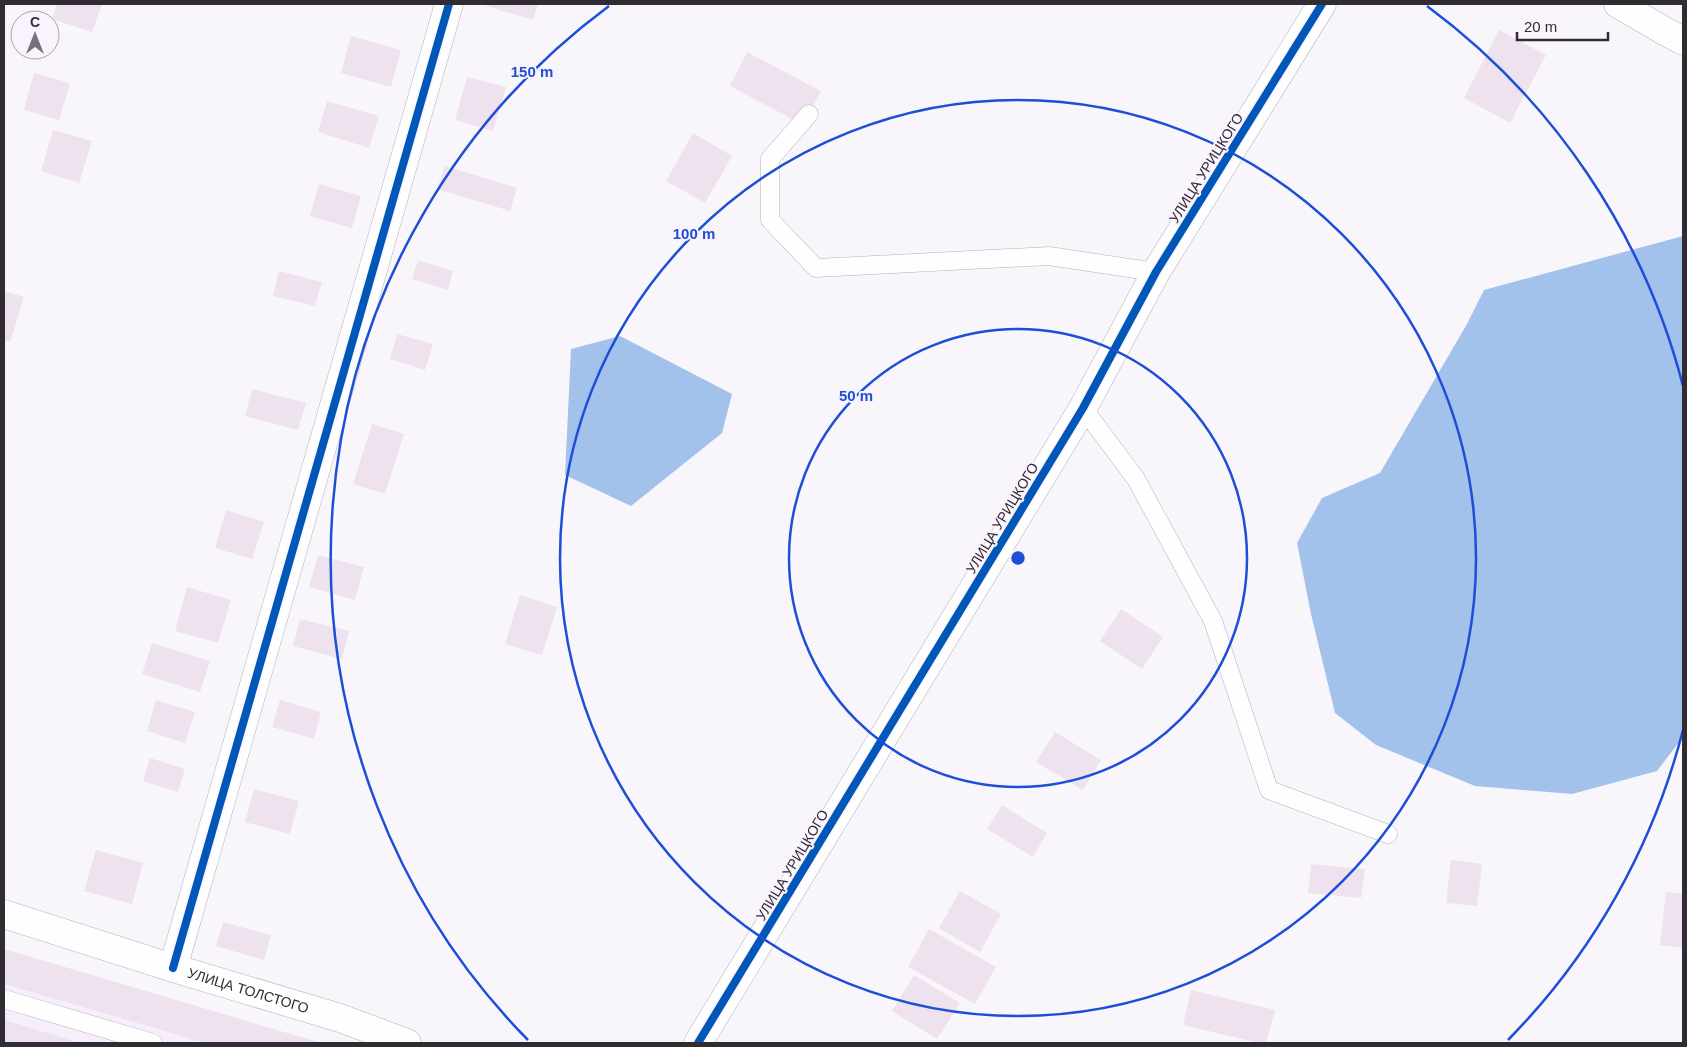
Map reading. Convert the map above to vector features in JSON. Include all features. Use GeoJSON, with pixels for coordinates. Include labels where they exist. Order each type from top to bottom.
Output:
{"type":"FeatureCollection","features":[{"type":"Feature","properties":{"kind":"street"},"geometry":{"type":"LineString","coordinates":[[172,968],[449,4]]}},
{"type":"Feature","properties":{"kind":"street","name":"УЛИЦА УРИЦКОГО"},"geometry":{"type":"LineString","coordinates":[[698,1043],[1083,408],[1156,272],[1322,4]]}},
{"type":"Feature","properties":{"kind":"street"},"geometry":{"type":"LineString","coordinates":[[1618,4],[1683,41]]}},
{"type":"Feature","properties":{"kind":"street","name":"УЛИЦА ТОЛСТОГО"},"geometry":{"type":"LineString","coordinates":[[4,914],[172,968],[340,1018],[407,1043]]}},
{"type":"Feature","properties":{"kind":"lane"},"geometry":{"type":"LineString","coordinates":[[809,114],[770,159],[770,220],[816,268],[1049,256],[1156,272]]}},
{"type":"Feature","properties":{"kind":"lane"},"geometry":{"type":"LineString","coordinates":[[1083,408],[1136,479],[1213,621],[1269,790],[1388,834]]}},
{"type":"Feature","properties":{"kind":"lane"},"geometry":{"type":"LineString","coordinates":[[4,999],[153,1043]]}},
{"type":"Feature","properties":{"kind":"shaded area"},"geometry":{"type":"Polygon","coordinates":[[[4,949],[322,1043],[4,1043],[4,949]]]}},
{"type":"Feature","properties":{"kind":"water"},"geometry":{"type":"Polygon","coordinates":[[[1683,236],[1683,737],[1657,771],[1572,794],[1475,786],[1376,745],[1335,713],[1311,614],[1297,543],[1322,498],[1380,473],[1467,324],[1484,290],[1683,236]]]}},
{"type":"Feature","properties":{"kind":"water"},"geometry":{"type":"Polygon","coordinates":[[[620,336],[732,394],[722,433],[631,506],[565,475],[571,349],[620,336]]]}},
{"type":"Feature","properties":{"kind":"building"},"geometry":{"type":"Polygon","coordinates":[[[57,4],[102,4],[92,32],[60,22],[60,10],[55,10],[57,4]]]}},
{"type":"Feature","properties":{"kind":"building"},"geometry":{"type":"Polygon","coordinates":[[[487,4],[538,4],[533,20],[486,6],[487,4]]]}},
{"type":"Feature","properties":{"kind":"building"},"geometry":{"type":"Polygon","coordinates":[[[1499,30],[1546,55],[1510,123],[1464,98],[1499,30]]]}},
{"type":"Feature","properties":{"kind":"building"},"geometry":{"type":"Polygon","coordinates":[[[351,36],[401,50],[391,87],[341,73],[351,36]]]}},
{"type":"Feature","properties":{"kind":"building"},"geometry":{"type":"Polygon","coordinates":[[[747,52],[821,91],[803,125],[730,86],[747,52]]]}},
{"type":"Feature","properties":{"kind":"building"},"geometry":{"type":"Polygon","coordinates":[[[34,73],[70,83],[59,120],[24,110],[34,73]]]}},
{"type":"Feature","properties":{"kind":"building"},"geometry":{"type":"Polygon","coordinates":[[[467,77],[506,87],[493,131],[455,120],[467,77]]]}},
{"type":"Feature","properties":{"kind":"building"},"geometry":{"type":"Polygon","coordinates":[[[327,101],[379,116],[369,148],[318,132],[327,101]]]}},
{"type":"Feature","properties":{"kind":"building"},"geometry":{"type":"Polygon","coordinates":[[[53,130],[92,141],[79,183],[41,171],[53,130]]]}},
{"type":"Feature","properties":{"kind":"building"},"geometry":{"type":"Polygon","coordinates":[[[693,133],[732,156],[705,203],[666,181],[693,133]]]}},
{"type":"Feature","properties":{"kind":"building"},"geometry":{"type":"Polygon","coordinates":[[[445,166],[517,188],[510,211],[437,189],[445,166]]]}},
{"type":"Feature","properties":{"kind":"building"},"geometry":{"type":"Polygon","coordinates":[[[319,184],[361,196],[352,228],[310,216],[319,184]]]}},
{"type":"Feature","properties":{"kind":"building"},"geometry":{"type":"Polygon","coordinates":[[[418,260],[453,271],[448,290],[412,279],[418,260]]]}},
{"type":"Feature","properties":{"kind":"building"},"geometry":{"type":"Polygon","coordinates":[[[279,271],[322,282],[315,306],[273,296],[279,271]]]}},
{"type":"Feature","properties":{"kind":"building"},"geometry":{"type":"Polygon","coordinates":[[[4,291],[24,297],[10,342],[4,340],[4,291]]]}},
{"type":"Feature","properties":{"kind":"building"},"geometry":{"type":"Polygon","coordinates":[[[397,334],[433,344],[425,370],[390,359],[397,334]]]}},
{"type":"Feature","properties":{"kind":"building"},"geometry":{"type":"Polygon","coordinates":[[[252,389],[306,403],[298,430],[245,416],[252,389]]]}},
{"type":"Feature","properties":{"kind":"building"},"geometry":{"type":"Polygon","coordinates":[[[372,424],[404,434],[385,494],[353,484],[372,424]]]}},
{"type":"Feature","properties":{"kind":"building"},"geometry":{"type":"Polygon","coordinates":[[[226,510],[264,522],[252,559],[215,548],[226,510]]]}},
{"type":"Feature","properties":{"kind":"building"},"geometry":{"type":"Polygon","coordinates":[[[318,555],[364,567],[355,600],[309,587],[318,555]]]}},
{"type":"Feature","properties":{"kind":"building"},"geometry":{"type":"Polygon","coordinates":[[[187,587],[231,600],[218,643],[175,631],[187,587]]]}},
{"type":"Feature","properties":{"kind":"building"},"geometry":{"type":"Polygon","coordinates":[[[520,595],[557,607],[542,655],[505,644],[520,595]]]}},
{"type":"Feature","properties":{"kind":"building"},"geometry":{"type":"Polygon","coordinates":[[[1121,609],[1163,637],[1142,669],[1100,641],[1121,609]]]}},
{"type":"Feature","properties":{"kind":"building"},"geometry":{"type":"Polygon","coordinates":[[[300,619],[349,631],[342,659],[293,646],[300,619]]]}},
{"type":"Feature","properties":{"kind":"building"},"geometry":{"type":"Polygon","coordinates":[[[152,643],[210,661],[200,692],[142,674],[152,643]]]}},
{"type":"Feature","properties":{"kind":"building"},"geometry":{"type":"Polygon","coordinates":[[[156,700],[195,712],[185,743],[147,731],[156,700]]]}},
{"type":"Feature","properties":{"kind":"building"},"geometry":{"type":"Polygon","coordinates":[[[280,700],[321,712],[314,739],[272,727],[280,700]]]}},
{"type":"Feature","properties":{"kind":"building"},"geometry":{"type":"Polygon","coordinates":[[[1055,732],[1101,760],[1083,790],[1036,762],[1055,732]]]}},
{"type":"Feature","properties":{"kind":"building"},"geometry":{"type":"Polygon","coordinates":[[[150,758],[185,769],[178,792],[143,781],[150,758]]]}},
{"type":"Feature","properties":{"kind":"building"},"geometry":{"type":"Polygon","coordinates":[[[254,789],[299,801],[290,834],[245,822],[254,789]]]}},
{"type":"Feature","properties":{"kind":"building"},"geometry":{"type":"Polygon","coordinates":[[[1002,805],[1047,833],[1033,857],[987,829],[1002,805]]]}},
{"type":"Feature","properties":{"kind":"building"},"geometry":{"type":"Polygon","coordinates":[[[96,850],[143,863],[132,904],[84,891],[96,850]]]}},
{"type":"Feature","properties":{"kind":"building"},"geometry":{"type":"Polygon","coordinates":[[[1451,860],[1482,864],[1477,906],[1446,903],[1451,860]]]}},
{"type":"Feature","properties":{"kind":"building"},"geometry":{"type":"Polygon","coordinates":[[[1311,864],[1365,869],[1361,898],[1308,893],[1311,864]]]}},
{"type":"Feature","properties":{"kind":"building"},"geometry":{"type":"Polygon","coordinates":[[[960,891],[1001,914],[980,952],[939,928],[960,891]]]}},
{"type":"Feature","properties":{"kind":"building"},"geometry":{"type":"Polygon","coordinates":[[[1666,892],[1683,894],[1683,948],[1660,945],[1666,892]]]}},
{"type":"Feature","properties":{"kind":"building"},"geometry":{"type":"Polygon","coordinates":[[[223,922],[271,935],[264,960],[216,946],[223,922]]]}},
{"type":"Feature","properties":{"kind":"building"},"geometry":{"type":"Polygon","coordinates":[[[929,929],[996,967],[975,1004],[908,967],[929,929]]]}},
{"type":"Feature","properties":{"kind":"building"},"geometry":{"type":"Polygon","coordinates":[[[4,949],[321,1043],[206,1043],[4,984],[4,949]]]}},
{"type":"Feature","properties":{"kind":"building"},"geometry":{"type":"Polygon","coordinates":[[[914,975],[960,1003],[937,1039],[892,1011],[914,975]]]}},
{"type":"Feature","properties":{"kind":"building"},"geometry":{"type":"Polygon","coordinates":[[[1191,990],[1275,1010],[1266,1043],[1183,1025],[1191,990]]]}},
{"type":"Feature","properties":{"kind":"building"},"geometry":{"type":"Polygon","coordinates":[[[4,1020],[80,1043],[4,1043],[4,1020]]]}},
{"type":"Feature","properties":{"kind":"cycle path"},"geometry":{"type":"LineString","coordinates":[[173,968],[449,4]]}},
{"type":"Feature","properties":{"kind":"cycle path"},"geometry":{"type":"LineString","coordinates":[[698,1043],[1083,408],[1156,272],[1322,4]]}}]}
